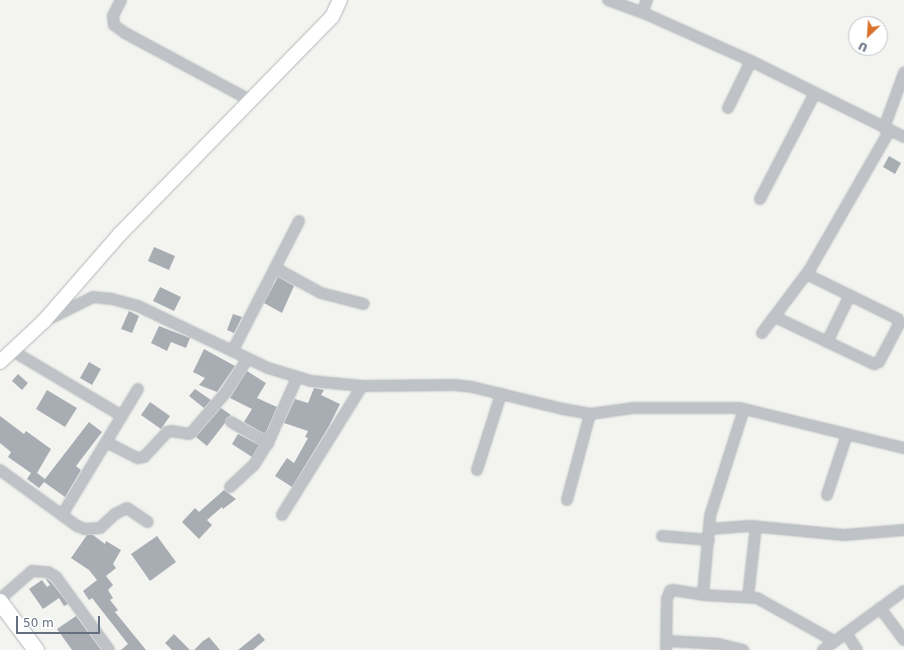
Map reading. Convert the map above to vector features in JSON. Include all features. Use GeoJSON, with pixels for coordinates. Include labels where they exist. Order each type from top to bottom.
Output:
{"type":"FeatureCollection","features":[{"type":"Feature","properties":{"kind":"main road"},"geometry":{"type":"LineString","coordinates":[[0,600],[36,650]]}},
{"type":"Feature","properties":{"kind":"street"},"geometry":{"type":"LineString","coordinates":[[121,0],[113,16],[114,25],[125,33],[252,100]]}},
{"type":"Feature","properties":{"kind":"street"},"geometry":{"type":"LineString","coordinates":[[0,362],[11,350],[44,321],[120,234],[332,17],[340,0]]}},
{"type":"Feature","properties":{"kind":"street"},"geometry":{"type":"LineString","coordinates":[[608,0],[642,12],[751,61],[904,137]]}},
{"type":"Feature","properties":{"kind":"street"},"geometry":{"type":"LineString","coordinates":[[642,12],[647,0]]}},
{"type":"Feature","properties":{"kind":"street"},"geometry":{"type":"LineString","coordinates":[[728,108],[751,61]]}},
{"type":"Feature","properties":{"kind":"street"},"geometry":{"type":"LineString","coordinates":[[762,333],[806,274],[887,129],[904,72]]}},
{"type":"Feature","properties":{"kind":"street"},"geometry":{"type":"LineString","coordinates":[[760,199],[815,93]]}},
{"type":"Feature","properties":{"kind":"street"},"geometry":{"type":"LineString","coordinates":[[233,350],[298,221]]}},
{"type":"Feature","properties":{"kind":"street"},"geometry":{"type":"LineString","coordinates":[[275,268],[321,293],[364,304]]}},
{"type":"Feature","properties":{"kind":"street"},"geometry":{"type":"LineString","coordinates":[[775,317],[877,364],[899,324],[898,319],[806,274]]}},
{"type":"Feature","properties":{"kind":"street"},"geometry":{"type":"LineString","coordinates":[[827,342],[850,296]]}},
{"type":"Feature","properties":{"kind":"street"},"geometry":{"type":"LineString","coordinates":[[44,321],[93,297],[112,299],[138,306],[268,368],[297,378],[362,386],[454,385],[472,387],[590,414],[633,408],[744,409],[904,448]]}},
{"type":"Feature","properties":{"kind":"street"},"geometry":{"type":"LineString","coordinates":[[11,350],[122,416]]}},
{"type":"Feature","properties":{"kind":"street"},"geometry":{"type":"LineString","coordinates":[[106,442],[138,458],[144,457],[167,432],[172,431],[189,434],[226,392],[248,358]]}},
{"type":"Feature","properties":{"kind":"street"},"geometry":{"type":"LineString","coordinates":[[230,486],[254,465],[268,444],[297,378]]}},
{"type":"Feature","properties":{"kind":"street"},"geometry":{"type":"LineString","coordinates":[[282,515],[362,386]]}},
{"type":"Feature","properties":{"kind":"street"},"geometry":{"type":"LineString","coordinates":[[62,515],[138,390]]}},
{"type":"Feature","properties":{"kind":"street"},"geometry":{"type":"LineString","coordinates":[[477,470],[500,394]]}},
{"type":"Feature","properties":{"kind":"street"},"geometry":{"type":"LineString","coordinates":[[703,595],[710,516],[744,409]]}},
{"type":"Feature","properties":{"kind":"street"},"geometry":{"type":"LineString","coordinates":[[568,500],[590,414]]}},
{"type":"Feature","properties":{"kind":"street"},"geometry":{"type":"LineString","coordinates":[[231,422],[268,444]]}},
{"type":"Feature","properties":{"kind":"street"},"geometry":{"type":"LineString","coordinates":[[827,495],[847,434]]}},
{"type":"Feature","properties":{"kind":"street"},"geometry":{"type":"LineString","coordinates":[[0,470],[62,515],[85,529],[100,528],[115,514],[127,508],[148,522]]}},
{"type":"Feature","properties":{"kind":"street"},"geometry":{"type":"LineString","coordinates":[[748,597],[756,526]]}},
{"type":"Feature","properties":{"kind":"street"},"geometry":{"type":"LineString","coordinates":[[662,536],[709,534],[756,526],[844,535],[904,530]]}},
{"type":"Feature","properties":{"kind":"street"},"geometry":{"type":"LineString","coordinates":[[0,600],[32,571],[48,572],[56,577],[109,650]]}},
{"type":"Feature","properties":{"kind":"street"},"geometry":{"type":"LineString","coordinates":[[743,650],[719,644],[667,645],[667,599],[670,591],[703,595],[757,598],[834,641]]}},
{"type":"Feature","properties":{"kind":"street"},"geometry":{"type":"LineString","coordinates":[[823,650],[904,591]]}},
{"type":"Feature","properties":{"kind":"street"},"geometry":{"type":"LineString","coordinates":[[880,608],[904,640]]}},
{"type":"Feature","properties":{"kind":"street"},"geometry":{"type":"LineString","coordinates":[[846,633],[857,650]]}},
{"type":"Feature","properties":{"kind":"building"},"geometry":{"type":"Polygon","coordinates":[[[889,156],[901,163],[895,174],[883,167],[889,156]]]}},
{"type":"Feature","properties":{"kind":"building"},"geometry":{"type":"Polygon","coordinates":[[[154,247],[175,256],[169,270],[148,261],[154,247]]]}},
{"type":"Feature","properties":{"kind":"building"},"geometry":{"type":"Polygon","coordinates":[[[278,277],[294,286],[282,313],[264,303],[278,277]]]}},
{"type":"Feature","properties":{"kind":"building"},"geometry":{"type":"Polygon","coordinates":[[[160,287],[181,297],[174,311],[153,301],[160,287]]]}},
{"type":"Feature","properties":{"kind":"building"},"geometry":{"type":"Polygon","coordinates":[[[129,311],[139,316],[132,333],[121,329],[129,311]]]}},
{"type":"Feature","properties":{"kind":"building"},"geometry":{"type":"Polygon","coordinates":[[[233,314],[242,317],[234,333],[227,330],[233,314]]]}},
{"type":"Feature","properties":{"kind":"building"},"geometry":{"type":"Polygon","coordinates":[[[159,326],[190,338],[186,348],[171,342],[167,351],[151,343],[159,326]]]}},
{"type":"Feature","properties":{"kind":"building"},"geometry":{"type":"Polygon","coordinates":[[[204,349],[235,366],[217,392],[199,385],[205,378],[193,372],[204,349]]]}},
{"type":"Feature","properties":{"kind":"building"},"geometry":{"type":"Polygon","coordinates":[[[89,362],[101,369],[92,385],[80,378],[89,362]]]}},
{"type":"Feature","properties":{"kind":"building"},"geometry":{"type":"Polygon","coordinates":[[[247,371],[266,383],[257,398],[277,407],[265,434],[244,422],[252,409],[230,398],[247,371]]]}},
{"type":"Feature","properties":{"kind":"building"},"geometry":{"type":"Polygon","coordinates":[[[18,374],[28,383],[22,390],[12,381],[18,374]]]}},
{"type":"Feature","properties":{"kind":"building"},"geometry":{"type":"Polygon","coordinates":[[[314,388],[324,390],[321,395],[340,404],[329,426],[292,487],[275,476],[287,458],[294,463],[308,438],[305,437],[308,431],[284,423],[295,399],[308,403],[314,388]]]}},
{"type":"Feature","properties":{"kind":"building"},"geometry":{"type":"Polygon","coordinates":[[[195,389],[211,400],[204,408],[189,396],[195,389]]]}},
{"type":"Feature","properties":{"kind":"building"},"geometry":{"type":"Polygon","coordinates":[[[47,390],[77,408],[65,427],[36,409],[47,390]]]}},
{"type":"Feature","properties":{"kind":"building"},"geometry":{"type":"Polygon","coordinates":[[[150,402],[170,416],[161,429],[141,415],[150,402]]]}},
{"type":"Feature","properties":{"kind":"building"},"geometry":{"type":"Polygon","coordinates":[[[221,408],[231,415],[226,418],[225,423],[207,446],[196,437],[221,408]]]}},
{"type":"Feature","properties":{"kind":"building"},"geometry":{"type":"Polygon","coordinates":[[[0,416],[24,434],[26,431],[51,449],[37,473],[45,479],[89,422],[102,432],[76,466],[81,470],[65,497],[44,482],[39,488],[27,479],[31,473],[8,457],[11,452],[0,443],[0,416]]]}},
{"type":"Feature","properties":{"kind":"building"},"geometry":{"type":"Polygon","coordinates":[[[238,434],[259,445],[252,457],[232,444],[238,434]]]}},
{"type":"Feature","properties":{"kind":"building"},"geometry":{"type":"Polygon","coordinates":[[[224,490],[236,499],[223,509],[222,507],[207,520],[212,525],[199,539],[182,522],[195,508],[199,512],[224,490]]]}},
{"type":"Feature","properties":{"kind":"building"},"geometry":{"type":"Polygon","coordinates":[[[87,535],[93,535],[105,544],[106,541],[121,550],[113,564],[116,568],[106,576],[113,585],[108,590],[113,598],[110,600],[118,610],[115,612],[146,650],[121,650],[128,644],[92,598],[89,600],[83,591],[97,580],[89,570],[71,558],[87,535]]]}},
{"type":"Feature","properties":{"kind":"building"},"geometry":{"type":"Polygon","coordinates":[[[157,536],[176,562],[150,581],[131,554],[157,536]]]}},
{"type":"Feature","properties":{"kind":"building"},"geometry":{"type":"Polygon","coordinates":[[[45,578],[51,582],[68,604],[64,606],[59,598],[43,609],[29,589],[42,580],[47,587],[50,585],[45,578]]]}},
{"type":"Feature","properties":{"kind":"building"},"geometry":{"type":"Polygon","coordinates":[[[76,616],[101,650],[72,650],[57,629],[76,616]]]}},
{"type":"Feature","properties":{"kind":"building"},"geometry":{"type":"Polygon","coordinates":[[[259,633],[265,640],[253,650],[238,650],[259,633]]]}},
{"type":"Feature","properties":{"kind":"building"},"geometry":{"type":"Polygon","coordinates":[[[174,634],[190,650],[172,650],[165,643],[174,634]]]}},
{"type":"Feature","properties":{"kind":"building"},"geometry":{"type":"Polygon","coordinates":[[[209,637],[220,650],[194,650],[203,641],[209,637]]]}}]}
